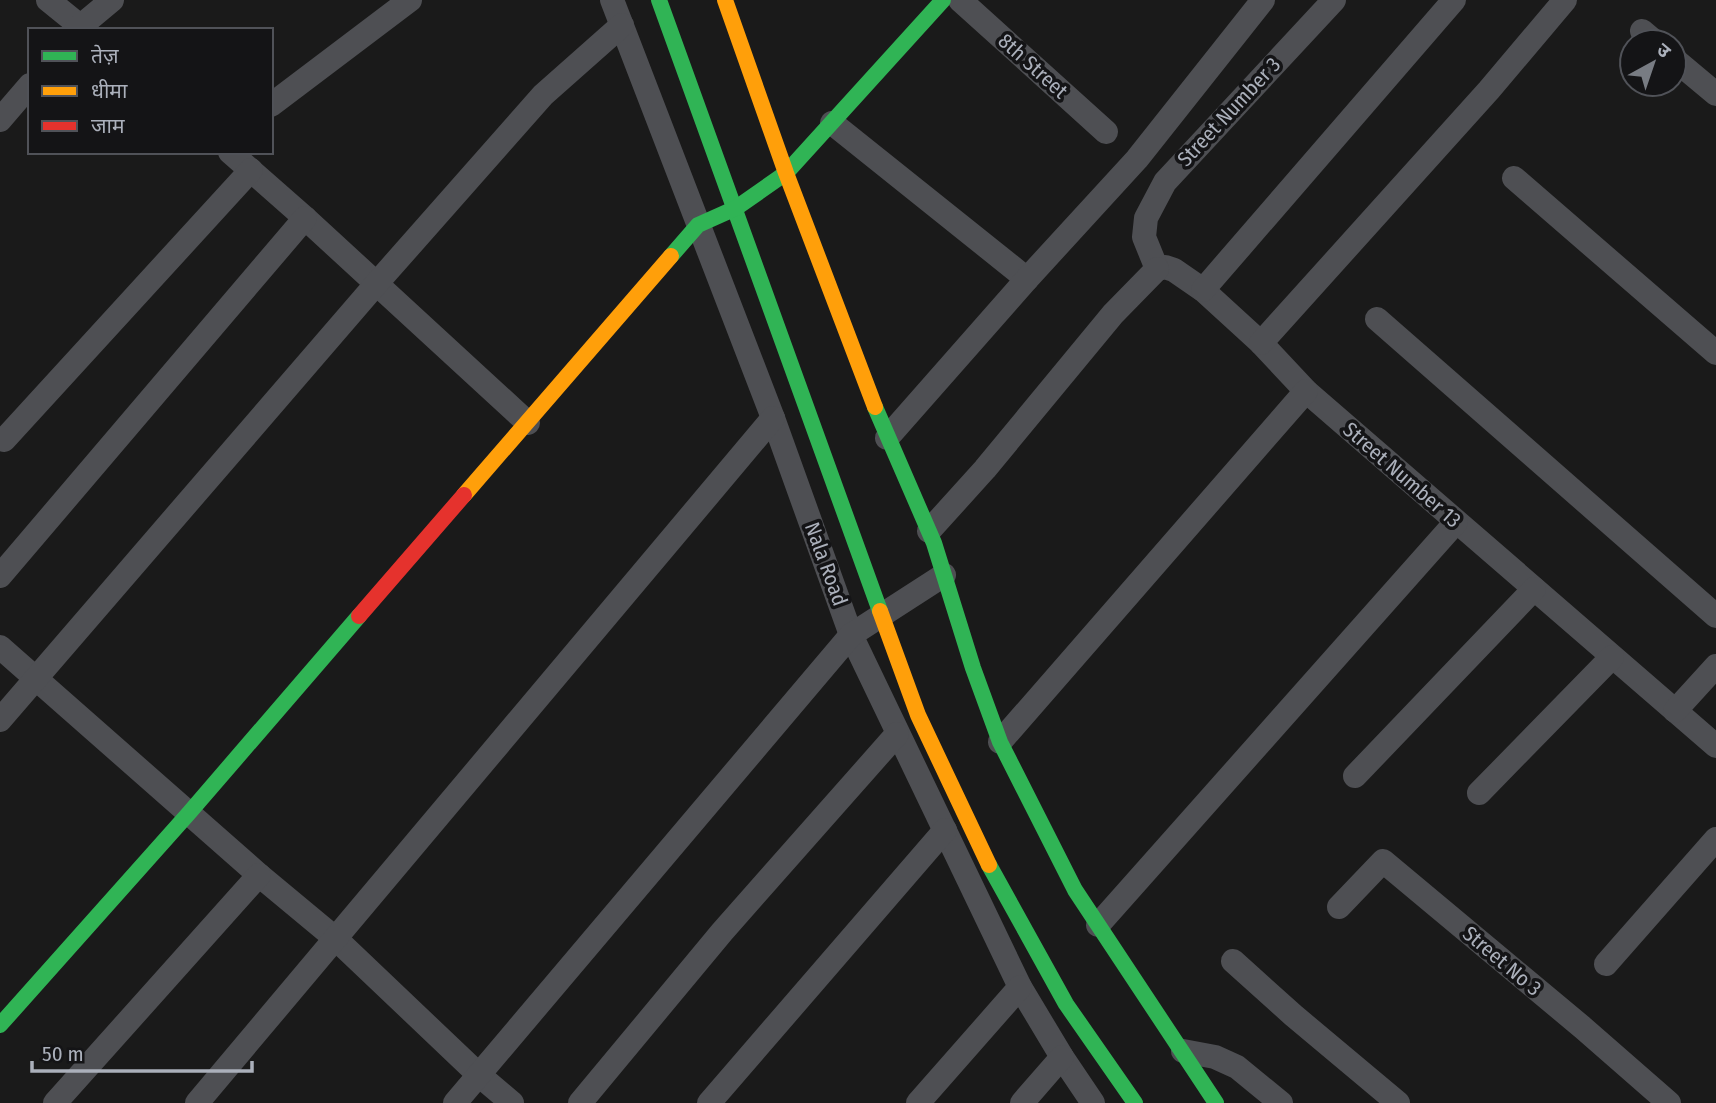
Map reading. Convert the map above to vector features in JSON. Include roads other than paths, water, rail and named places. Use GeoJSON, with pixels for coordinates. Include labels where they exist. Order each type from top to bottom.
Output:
{"type":"FeatureCollection","features":[{"type":"Feature","properties":{"kind":"street"},"geometry":{"type":"LineString","coordinates":[[48,0],[80,28],[112,0]]}},
{"type":"Feature","properties":{"kind":"street"},"geometry":{"type":"LineString","coordinates":[[273,103],[410,0]]}},
{"type":"Feature","properties":{"kind":"street","name":"Nala Road"},"geometry":{"type":"LineString","coordinates":[[612,0],[773,418],[851,635],[1020,986],[1093,1103]]}},
{"type":"Feature","properties":{"kind":"street"},"geometry":{"type":"LineString","coordinates":[[659,0],[918,715],[982,852],[1066,1003],[1135,1103]]}},
{"type":"Feature","properties":{"kind":"street"},"geometry":{"type":"LineString","coordinates":[[725,0],[786,173],[887,438],[929,531],[1000,742],[1075,890],[1216,1103]]}},
{"type":"Feature","properties":{"kind":"street"},"geometry":{"type":"LineString","coordinates":[[0,1025],[189,813],[698,225],[736,208],[786,173],[943,0]]}},
{"type":"Feature","properties":{"kind":"street","name":"8th Street"},"geometry":{"type":"LineString","coordinates":[[960,0],[1106,132]]}},
{"type":"Feature","properties":{"kind":"street"},"geometry":{"type":"LineString","coordinates":[[887,438],[1137,159],[1264,0]]}},
{"type":"Feature","properties":{"kind":"street","name":"Street Number 3"},"geometry":{"type":"LineString","coordinates":[[1157,269],[1144,237],[1146,218],[1165,182],[1334,0]]}},
{"type":"Feature","properties":{"kind":"street"},"geometry":{"type":"LineString","coordinates":[[1203,290],[1346,128],[1372,93],[1454,0]]}},
{"type":"Feature","properties":{"kind":"street"},"geometry":{"type":"LineString","coordinates":[[1261,343],[1489,90],[1565,0]]}},
{"type":"Feature","properties":{"kind":"street"},"geometry":{"type":"LineString","coordinates":[[0,720],[543,95],[622,26]]}},
{"type":"Feature","properties":{"kind":"street"},"geometry":{"type":"LineString","coordinates":[[1688,70],[1716,94]]}},
{"type":"Feature","properties":{"kind":"street"},"geometry":{"type":"LineString","coordinates":[[0,120],[28,87]]}},
{"type":"Feature","properties":{"kind":"street"},"geometry":{"type":"LineString","coordinates":[[832,123],[1027,279]]}},
{"type":"Feature","properties":{"kind":"street"},"geometry":{"type":"LineString","coordinates":[[232,154],[528,423]]}},
{"type":"Feature","properties":{"kind":"street"},"geometry":{"type":"LineString","coordinates":[[4,440],[251,170]]}},
{"type":"Feature","properties":{"kind":"street"},"geometry":{"type":"LineString","coordinates":[[1514,178],[1716,353]]}},
{"type":"Feature","properties":{"kind":"street"},"geometry":{"type":"LineString","coordinates":[[0,576],[305,218]]}},
{"type":"Feature","properties":{"kind":"street","name":"Street Number 13"},"geometry":{"type":"LineString","coordinates":[[1157,269],[1165,267],[1174,270],[1203,290],[1261,343],[1306,391],[1716,746]]}},
{"type":"Feature","properties":{"kind":"street"},"geometry":{"type":"LineString","coordinates":[[929,531],[985,469],[1113,314],[1157,269]]}},
{"type":"Feature","properties":{"kind":"street"},"geometry":{"type":"LineString","coordinates":[[1377,319],[1716,616]]}},
{"type":"Feature","properties":{"kind":"street"},"geometry":{"type":"LineString","coordinates":[[1000,742],[1306,391]]}},
{"type":"Feature","properties":{"kind":"street"},"geometry":{"type":"LineString","coordinates":[[197,1103],[773,418]]}},
{"type":"Feature","properties":{"kind":"street"},"geometry":{"type":"LineString","coordinates":[[1098,925],[1456,522]]}},
{"type":"Feature","properties":{"kind":"street"},"geometry":{"type":"LineString","coordinates":[[455,1103],[851,635],[944,575]]}},
{"type":"Feature","properties":{"kind":"street"},"geometry":{"type":"LineString","coordinates":[[1355,776],[1534,589]]}},
{"type":"Feature","properties":{"kind":"street"},"geometry":{"type":"LineString","coordinates":[[0,647],[259,875],[336,939],[512,1103]]}},
{"type":"Feature","properties":{"kind":"street"},"geometry":{"type":"LineString","coordinates":[[1479,793],[1612,657]]}},
{"type":"Feature","properties":{"kind":"street"},"geometry":{"type":"LineString","coordinates":[[1675,711],[1716,666]]}},
{"type":"Feature","properties":{"kind":"street"},"geometry":{"type":"LineString","coordinates":[[580,1103],[722,932],[897,734]]}},
{"type":"Feature","properties":{"kind":"street"},"geometry":{"type":"LineString","coordinates":[[709,1103],[945,830]]}},
{"type":"Feature","properties":{"kind":"street"},"geometry":{"type":"LineString","coordinates":[[1606,964],[1716,839]]}},
{"type":"Feature","properties":{"kind":"street","name":"Street No 3"},"geometry":{"type":"LineString","coordinates":[[1339,907],[1383,861],[1669,1103]]}},
{"type":"Feature","properties":{"kind":"street"},"geometry":{"type":"LineString","coordinates":[[55,1103],[259,875]]}},
{"type":"Feature","properties":{"kind":"street"},"geometry":{"type":"LineString","coordinates":[[1233,961],[1398,1103]]}},
{"type":"Feature","properties":{"kind":"street"},"geometry":{"type":"LineString","coordinates":[[918,1103],[1020,986]]}},
{"type":"Feature","properties":{"kind":"street"},"geometry":{"type":"LineString","coordinates":[[1183,1051],[1215,1057],[1237,1067],[1281,1103]]}},
{"type":"Feature","properties":{"kind":"street"},"geometry":{"type":"LineString","coordinates":[[1022,1103],[1062,1057]]}}]}
